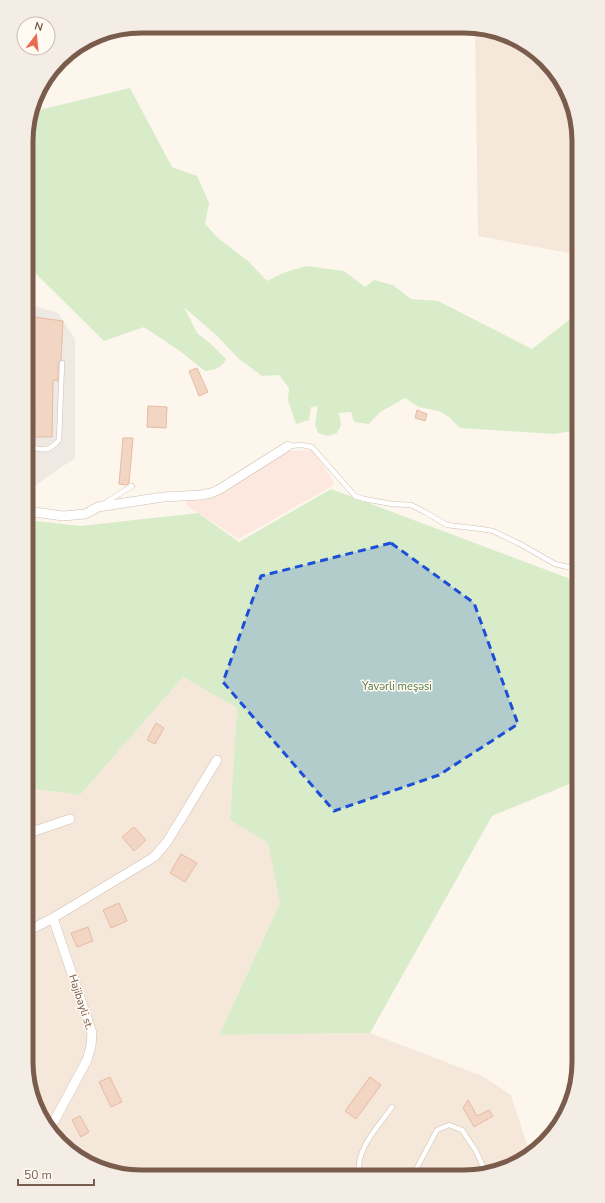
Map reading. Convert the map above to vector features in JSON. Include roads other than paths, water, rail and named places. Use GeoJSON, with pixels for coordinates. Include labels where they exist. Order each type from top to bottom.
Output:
{"type":"FeatureCollection","features":[{"type":"Feature","properties":{"kind":"street"},"geometry":{"type":"LineString","coordinates":[[33,512],[63,516],[84,514],[98,507],[163,497],[201,496],[211,493],[288,446]]}},
{"type":"Feature","properties":{"kind":"street"},"geometry":{"type":"LineString","coordinates":[[33,928],[53,918],[154,857],[167,842],[217,760]]}},
{"type":"Feature","properties":{"kind":"street"},"geometry":{"type":"LineString","coordinates":[[33,832],[70,819]]}},
{"type":"Feature","properties":{"kind":"street","name":"Hajibayli st."},"geometry":{"type":"LineString","coordinates":[[53,918],[92,1033],[91,1046],[87,1060],[53,1124]]}},
{"type":"Feature","properties":{"kind":"lane"},"geometry":{"type":"LineString","coordinates":[[33,447],[44,450],[48,449],[59,440],[62,363]]}},
{"type":"Feature","properties":{"kind":"lane"},"geometry":{"type":"LineString","coordinates":[[288,446],[302,445],[312,447],[355,496],[392,504],[411,505],[447,525],[493,531],[527,547],[555,564],[572,568]]}},
{"type":"Feature","properties":{"kind":"lane"},"geometry":{"type":"LineString","coordinates":[[98,507],[132,486]]}},
{"type":"Feature","properties":{"kind":"lane"},"geometry":{"type":"LineString","coordinates":[[358,1170],[360,1156],[364,1146],[392,1107]]}},
{"type":"Feature","properties":{"kind":"lane"},"geometry":{"type":"LineString","coordinates":[[416,1170],[437,1130],[449,1125],[462,1130],[476,1151],[483,1168]]}},
{"type":"Feature","properties":{"kind":"park label","name":"Yavərli meşəsi"},"geometry":{"type":"Point","coordinates":[397,686]}}]}
